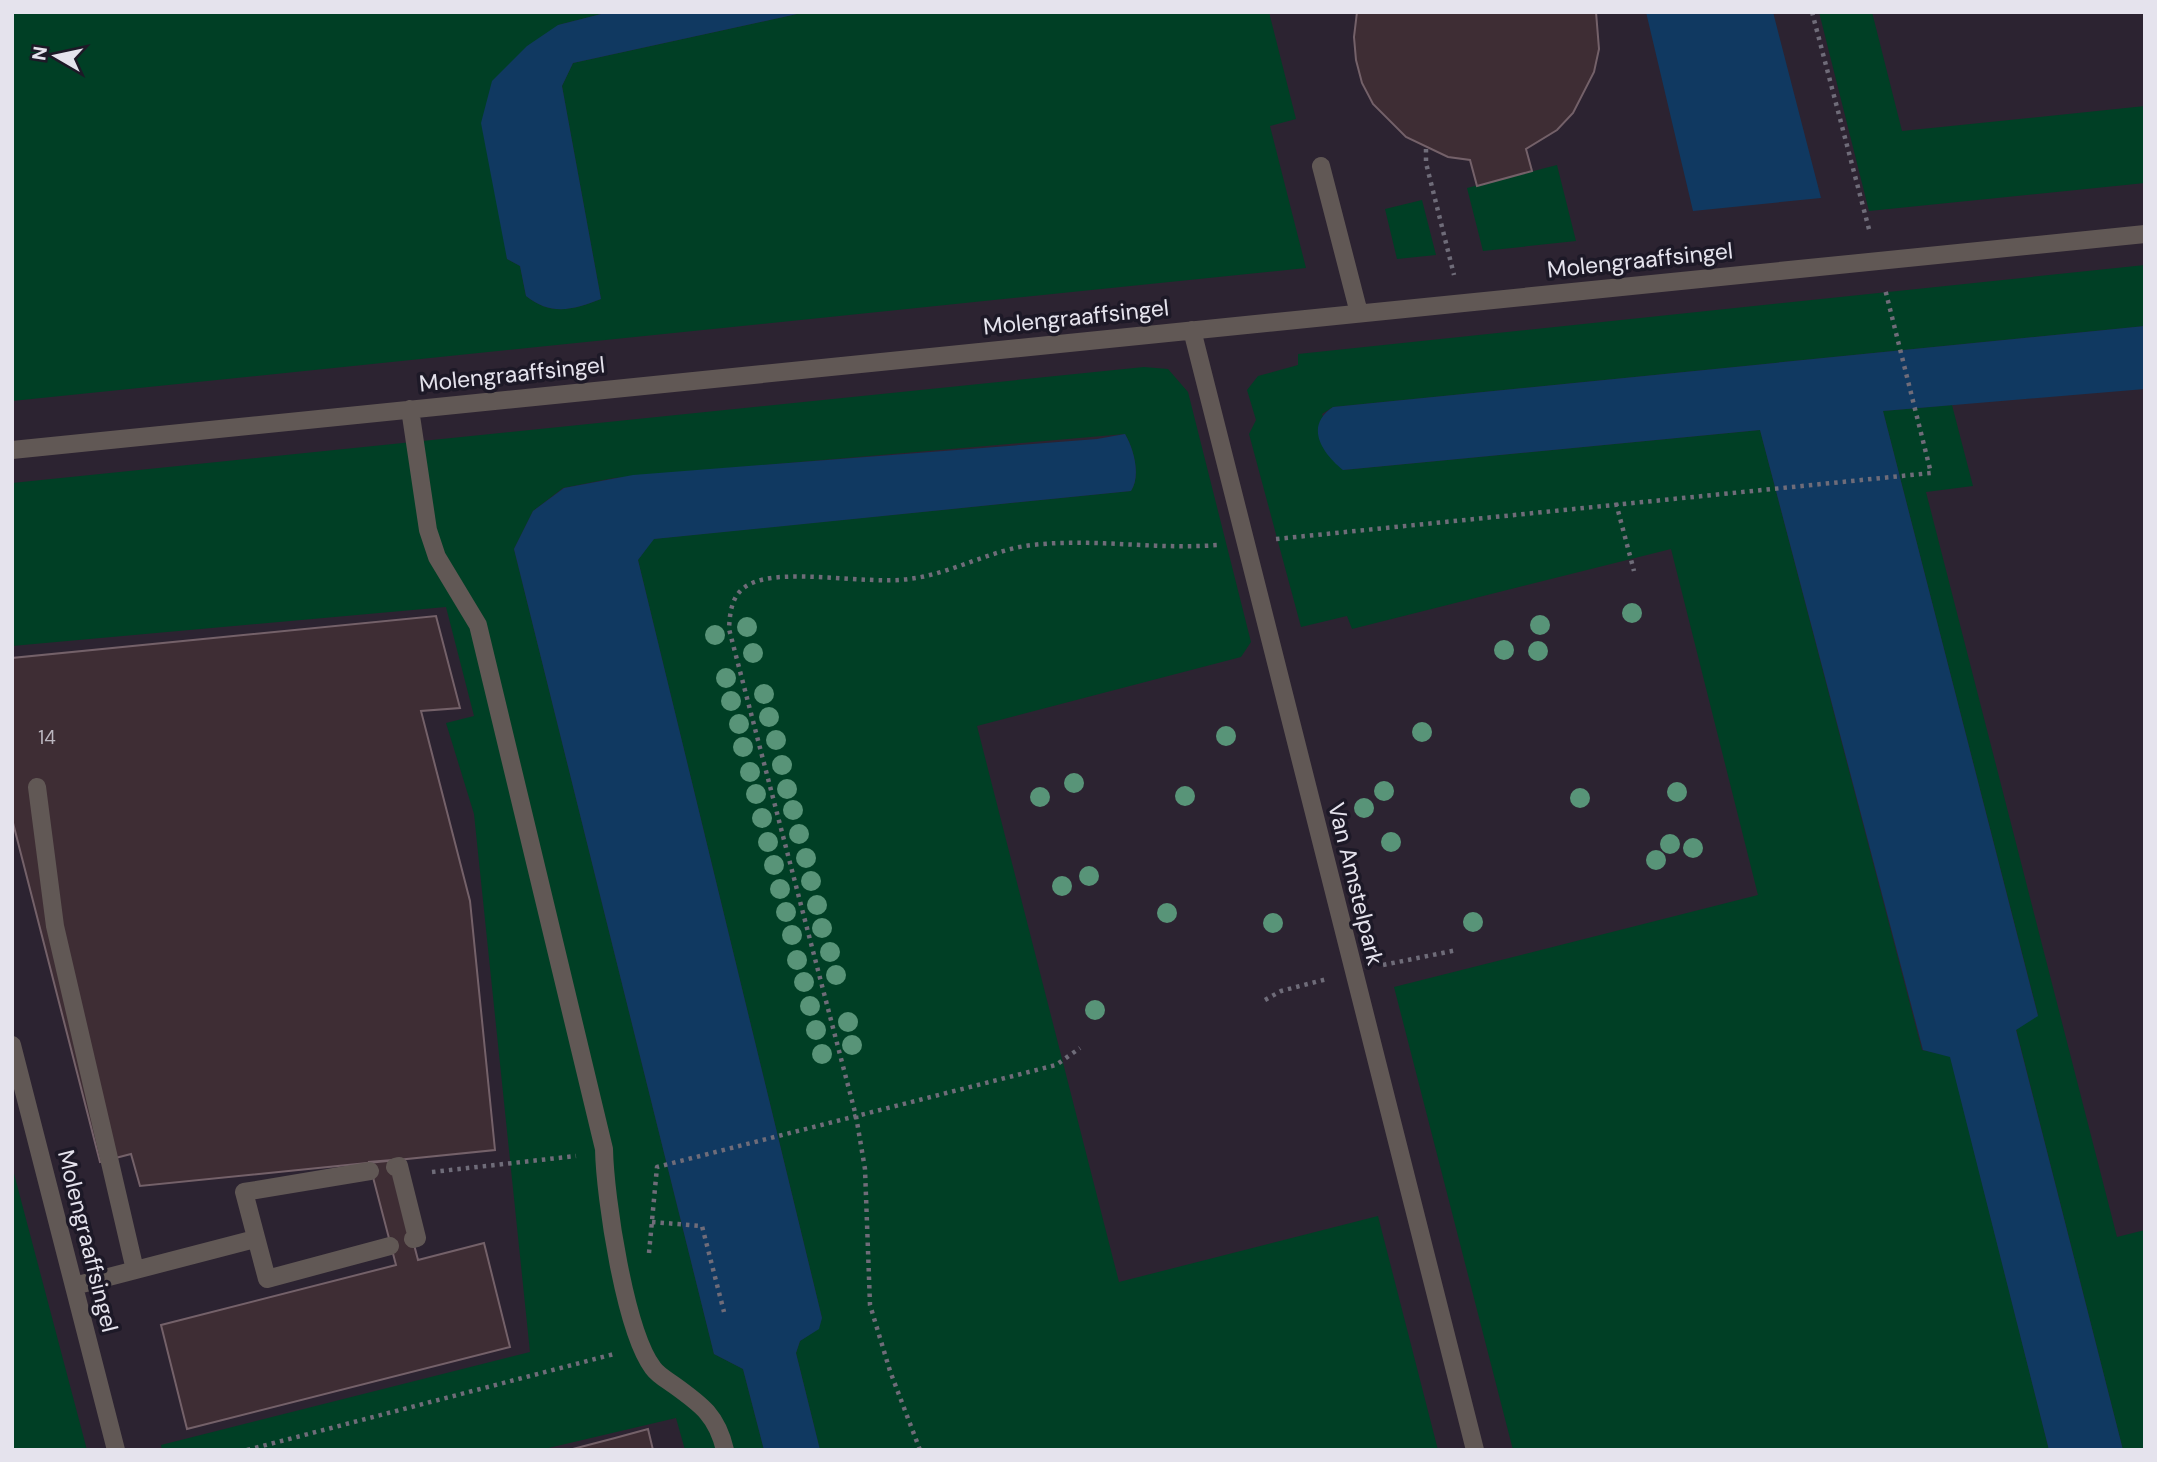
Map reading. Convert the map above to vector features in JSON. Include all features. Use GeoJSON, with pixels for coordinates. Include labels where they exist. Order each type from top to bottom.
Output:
{"type":"FeatureCollection","features":[{"type":"Feature","properties":{"kind":"street"},"geometry":{"type":"LineString","coordinates":[[1321,166],[1359,313]]}},
{"type":"Feature","properties":{"kind":"street","name":"Molengraaffsingel"},"geometry":{"type":"LineString","coordinates":[[12,450],[2145,234]]}},
{"type":"Feature","properties":{"kind":"street","name":"Van Amstelpark"},"geometry":{"type":"LineString","coordinates":[[1192,330],[1475,1450]]}},
{"type":"Feature","properties":{"kind":"street"},"geometry":{"type":"LineString","coordinates":[[410,409],[428,530],[437,557],[478,625],[604,1149],[605,1195],[639,1347],[655,1371],[693,1399],[719,1425],[726,1450]]}},
{"type":"Feature","properties":{"kind":"street"},"geometry":{"type":"LineString","coordinates":[[37,787],[55,926],[135,1270]]}},
{"type":"Feature","properties":{"kind":"street","name":"Molengraaffsingel"},"geometry":{"type":"LineString","coordinates":[[12,1045],[116,1450]]}},
{"type":"Feature","properties":{"kind":"street"},"geometry":{"type":"LineString","coordinates":[[370,1171],[244,1192],[267,1279],[390,1246]]}},
{"type":"Feature","properties":{"kind":"street"},"geometry":{"type":"LineString","coordinates":[[398,1171],[417,1238],[413,1240]]}},
{"type":"Feature","properties":{"kind":"street"},"geometry":{"type":"LineString","coordinates":[[74,1286],[256,1239]]}},
{"type":"Feature","properties":{"kind":"path"},"geometry":{"type":"LineString","coordinates":[[920,1450],[890,1371],[870,1305],[865,1169],[856,1116],[729,629],[730,611],[736,593],[751,583],[767,579],[861,582],[909,579],[1027,545],[1050,543],[1153,547],[1245,542],[1741,490],[1931,473],[1812,12]]}},
{"type":"Feature","properties":{"kind":"path"},"geometry":{"type":"LineString","coordinates":[[1426,149],[1426,163],[1446,239]]}},
{"type":"Feature","properties":{"kind":"path"},"geometry":{"type":"LineString","coordinates":[[1616,503],[1634,571]]}},
{"type":"Feature","properties":{"kind":"path"},"geometry":{"type":"LineString","coordinates":[[1265,1000],[1282,991],[1353,972],[1457,950]]}},
{"type":"Feature","properties":{"kind":"path"},"geometry":{"type":"LineString","coordinates":[[648,1264],[657,1167],[1056,1065],[1080,1048]]}},
{"type":"Feature","properties":{"kind":"path"},"geometry":{"type":"LineString","coordinates":[[398,1171],[570,1158],[604,1149]]}},
{"type":"Feature","properties":{"kind":"path"},"geometry":{"type":"LineString","coordinates":[[652,1222],[702,1226],[724,1312]]}},
{"type":"Feature","properties":{"kind":"path"},"geometry":{"type":"LineString","coordinates":[[247,1450],[639,1347]]}},
{"type":"Feature","properties":{"kind":"shaded area"},"geometry":{"type":"Polygon","coordinates":[[[262,12],[2145,12],[2145,1450],[24,1450],[12,1401],[12,76],[262,12]]]}},
{"type":"Feature","properties":{"kind":"green space"},"geometry":{"type":"Polygon","coordinates":[[[12,12],[609,12],[558,25],[501,215],[507,259],[520,266],[526,296],[544,306],[562,309],[601,299],[562,86],[573,63],[806,12],[1269,12],[1296,119],[1270,126],[1306,268],[12,401],[12,12]]]}},
{"type":"Feature","properties":{"kind":"green space"},"geometry":{"type":"Polygon","coordinates":[[[1819,12],[1872,12],[1902,131],[2145,106],[2145,183],[1869,211],[1819,12]]]}},
{"type":"Feature","properties":{"kind":"green space"},"geometry":{"type":"Polygon","coordinates":[[[1557,165],[1576,241],[1483,251],[1467,188],[1557,165]]]}},
{"type":"Feature","properties":{"kind":"green space"},"geometry":{"type":"Polygon","coordinates":[[[1422,200],[1436,255],[1397,259],[1385,209],[1422,200]]]}},
{"type":"Feature","properties":{"kind":"green space"},"geometry":{"type":"Polygon","coordinates":[[[2145,265],[2145,326],[1333,407],[1322,414],[1343,470],[1760,430],[1922,1050],[1950,1056],[2049,1450],[1513,1450],[1394,987],[1758,895],[1671,549],[1352,629],[1347,616],[1301,627],[1249,434],[1256,420],[1247,390],[1258,376],[1298,365],[1298,354],[2145,265]]]}},
{"type":"Feature","properties":{"kind":"green space"},"geometry":{"type":"Polygon","coordinates":[[[1144,367],[1168,369],[1188,392],[1251,642],[1241,657],[977,726],[1119,1282],[1378,1216],[1438,1450],[820,1450],[796,1353],[800,1341],[818,1329],[822,1318],[638,560],[653,539],[1131,491],[1136,470],[1125,434],[614,478],[563,488],[533,511],[514,549],[714,1354],[743,1369],[764,1450],[685,1450],[676,1418],[540,1450],[162,1450],[161,1445],[530,1352],[474,814],[446,723],[474,716],[446,607],[12,646],[12,483],[1144,367]]]}},
{"type":"Feature","properties":{"kind":"green space"},"geometry":{"type":"Polygon","coordinates":[[[1952,405],[1973,486],[1926,492],[2117,1237],[2145,1230],[2145,1450],[2123,1450],[2016,1029],[2038,1015],[1883,411],[1952,405]]]}},
{"type":"Feature","properties":{"kind":"green space"},"geometry":{"type":"Polygon","coordinates":[[[12,1166],[87,1450],[12,1450],[12,1166]]]}},
{"type":"Feature","properties":{"kind":"water"},"geometry":{"type":"Polygon","coordinates":[[[609,12],[806,12],[573,63],[562,86],[601,299],[572,308],[553,309],[526,296],[520,266],[507,259],[481,123],[492,81],[527,46],[558,25],[609,12]]]}},
{"type":"Feature","properties":{"kind":"water"},"geometry":{"type":"Polygon","coordinates":[[[1646,12],[1773,12],[1821,198],[1693,211],[1646,12]]]}},
{"type":"Feature","properties":{"kind":"water"},"geometry":{"type":"Polygon","coordinates":[[[2145,326],[2145,389],[1883,411],[2038,1016],[2016,1030],[2123,1450],[2049,1450],[1950,1057],[1923,1050],[1760,430],[1343,470],[1328,456],[1318,431],[1324,414],[1333,407],[2145,326]]]}},
{"type":"Feature","properties":{"kind":"water"},"geometry":{"type":"Polygon","coordinates":[[[1125,434],[1136,470],[1131,491],[654,539],[638,560],[822,1318],[819,1329],[800,1341],[796,1353],[820,1450],[764,1450],[743,1369],[714,1354],[514,549],[533,511],[564,488],[633,475],[1097,439],[1125,434]]]}},
{"type":"Feature","properties":{"kind":"building"},"geometry":{"type":"Polygon","coordinates":[[[1357,12],[1596,12],[1599,49],[1594,72],[1573,113],[1557,130],[1526,149],[1532,171],[1477,186],[1470,160],[1448,157],[1406,137],[1373,104],[1362,83],[1356,60],[1354,37],[1357,12]]]}},
{"type":"Feature","properties":{"kind":"building"},"geometry":{"type":"Polygon","coordinates":[[[436,616],[460,708],[421,711],[470,901],[495,1150],[140,1186],[131,1154],[100,1162],[12,819],[12,658],[436,616]]]}},
{"type":"Feature","properties":{"kind":"building"},"geometry":{"type":"Polygon","coordinates":[[[392,1160],[418,1260],[484,1243],[510,1347],[187,1429],[161,1325],[396,1265],[369,1162],[392,1160]]]}},
{"type":"Feature","properties":{"kind":"building"},"geometry":{"type":"Polygon","coordinates":[[[648,1429],[653,1450],[569,1450],[615,1438],[648,1429]]]}}]}
